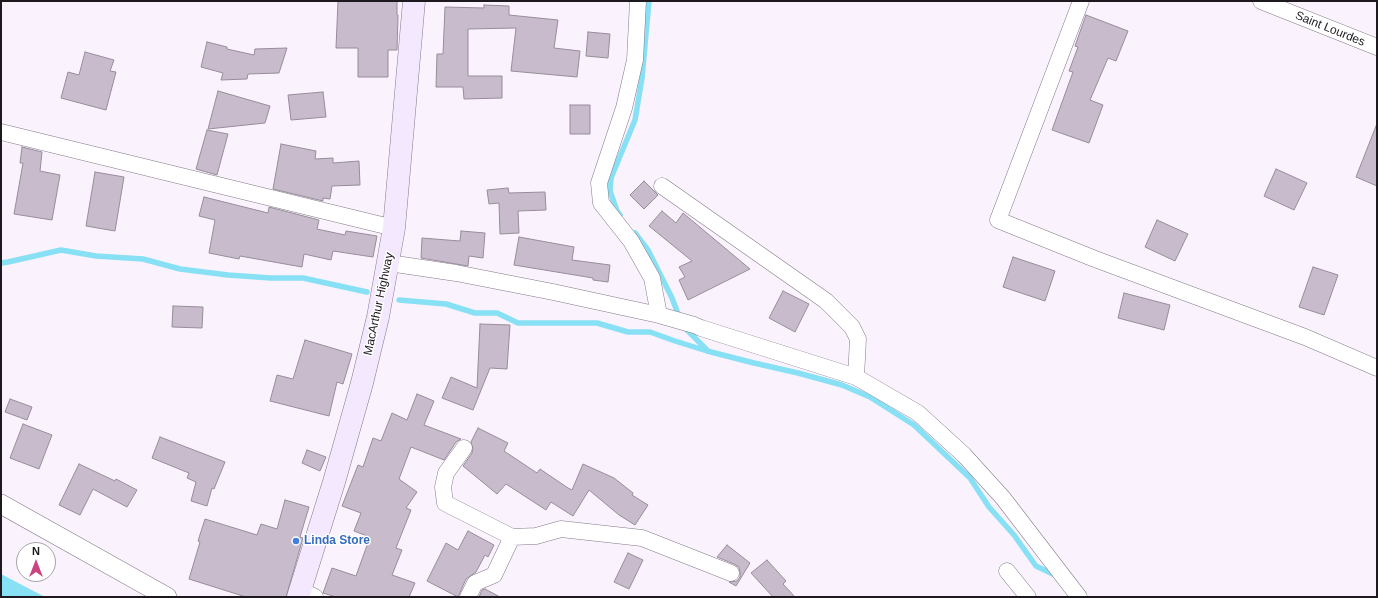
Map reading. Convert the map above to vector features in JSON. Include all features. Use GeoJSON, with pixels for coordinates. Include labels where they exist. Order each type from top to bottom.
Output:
{"type":"FeatureCollection","features":[{"type":"Feature","properties":{"kind":"main road","name":"MacArthur Highway"},"geometry":{"type":"LineString","coordinates":[[305,595],[334,482],[362,383],[378,318],[389,263],[394,228],[414,1]]}},
{"type":"Feature","properties":{"kind":"street"},"geometry":{"type":"LineString","coordinates":[[638,1],[635,60],[624,108],[599,183],[601,204],[631,241],[652,278],[665,317]]}},
{"type":"Feature","properties":{"kind":"street"},"geometry":{"type":"LineString","coordinates":[[1081,1],[998,220],[1095,259],[1305,337],[1377,368]]}},
{"type":"Feature","properties":{"kind":"street","name":"Saint Lourdes"},"geometry":{"type":"LineString","coordinates":[[1261,1],[1377,47]]}},
{"type":"Feature","properties":{"kind":"street"},"geometry":{"type":"LineString","coordinates":[[1,132],[394,228]]}},
{"type":"Feature","properties":{"kind":"street"},"geometry":{"type":"LineString","coordinates":[[662,186],[826,301],[852,327],[858,339],[856,377]]}},
{"type":"Feature","properties":{"kind":"street"},"geometry":{"type":"LineString","coordinates":[[389,263],[456,273],[553,292],[665,317],[856,377],[918,413],[964,455],[1003,498],[1079,597]]}},
{"type":"Feature","properties":{"kind":"street"},"geometry":{"type":"LineString","coordinates":[[464,448],[446,473],[443,487],[445,503],[512,537],[536,536],[561,529],[642,538],[731,573]]}},
{"type":"Feature","properties":{"kind":"street"},"geometry":{"type":"LineString","coordinates":[[1,504],[167,597]]}},
{"type":"Feature","properties":{"kind":"street"},"geometry":{"type":"LineString","coordinates":[[468,597],[475,583],[494,575],[512,537]]}},
{"type":"Feature","properties":{"kind":"street"},"geometry":{"type":"LineString","coordinates":[[1007,571],[1028,597]]}},
{"type":"Feature","properties":{"kind":"water"},"geometry":{"type":"Polygon","coordinates":[[[1,574],[45,597],[1,597],[1,574]]]}},
{"type":"Feature","properties":{"kind":"building"},"geometry":{"type":"Polygon","coordinates":[[[338,1],[397,1],[397,50],[388,50],[388,77],[358,77],[358,48],[336,48],[338,1]]]}},
{"type":"Feature","properties":{"kind":"building"},"geometry":{"type":"Polygon","coordinates":[[[484,5],[509,6],[509,15],[558,20],[554,48],[580,51],[577,77],[511,71],[516,28],[468,29],[468,76],[502,76],[502,98],[464,99],[463,87],[436,87],[437,54],[443,54],[445,7],[484,8],[484,5]]]}},
{"type":"Feature","properties":{"kind":"building"},"geometry":{"type":"Polygon","coordinates":[[[1086,15],[1128,31],[1116,61],[1108,58],[1090,100],[1103,105],[1089,143],[1052,130],[1073,72],[1069,71],[1078,47],[1075,46],[1086,15]]]}},
{"type":"Feature","properties":{"kind":"building"},"geometry":{"type":"Polygon","coordinates":[[[588,32],[610,34],[608,58],[586,56],[588,32]]]}},
{"type":"Feature","properties":{"kind":"building"},"geometry":{"type":"Polygon","coordinates":[[[207,42],[227,47],[227,49],[254,55],[255,49],[287,48],[279,73],[248,74],[247,79],[221,80],[223,73],[201,67],[207,42]]]}},
{"type":"Feature","properties":{"kind":"building"},"geometry":{"type":"Polygon","coordinates":[[[85,52],[114,60],[110,71],[116,72],[106,110],[61,98],[68,72],[79,75],[85,52]]]}},
{"type":"Feature","properties":{"kind":"building"},"geometry":{"type":"Polygon","coordinates":[[[218,91],[270,106],[265,123],[208,129],[218,91]]]}},
{"type":"Feature","properties":{"kind":"building"},"geometry":{"type":"Polygon","coordinates":[[[323,92],[326,117],[291,120],[288,95],[323,92]]]}},
{"type":"Feature","properties":{"kind":"building"},"geometry":{"type":"Polygon","coordinates":[[[570,105],[590,105],[590,134],[570,134],[570,105]]]}},
{"type":"Feature","properties":{"kind":"building"},"geometry":{"type":"Polygon","coordinates":[[[1377,126],[1377,186],[1356,177],[1377,126]]]}},
{"type":"Feature","properties":{"kind":"building"},"geometry":{"type":"Polygon","coordinates":[[[207,130],[228,134],[217,175],[196,169],[207,130]]]}},
{"type":"Feature","properties":{"kind":"building"},"geometry":{"type":"Polygon","coordinates":[[[281,144],[316,151],[315,159],[333,158],[333,163],[359,161],[360,185],[332,186],[330,199],[323,198],[323,201],[273,189],[281,144]]]}},
{"type":"Feature","properties":{"kind":"building"},"geometry":{"type":"Polygon","coordinates":[[[22,147],[42,152],[40,171],[60,175],[52,220],[14,214],[23,163],[20,163],[22,147]]]}},
{"type":"Feature","properties":{"kind":"building"},"geometry":{"type":"Polygon","coordinates":[[[1276,169],[1307,183],[1294,210],[1264,196],[1276,169]]]}},
{"type":"Feature","properties":{"kind":"building"},"geometry":{"type":"Polygon","coordinates":[[[95,172],[124,177],[115,231],[86,226],[95,172]]]}},
{"type":"Feature","properties":{"kind":"building"},"geometry":{"type":"Polygon","coordinates":[[[644,181],[658,195],[644,209],[630,195],[644,181]]]}},
{"type":"Feature","properties":{"kind":"building"},"geometry":{"type":"Polygon","coordinates":[[[508,188],[509,193],[545,192],[546,210],[518,211],[519,233],[500,234],[499,203],[489,204],[487,190],[508,188]]]}},
{"type":"Feature","properties":{"kind":"building"},"geometry":{"type":"Polygon","coordinates":[[[204,197],[268,213],[269,207],[319,220],[317,229],[345,235],[346,231],[377,236],[373,257],[333,251],[331,260],[304,254],[302,267],[240,256],[239,259],[209,253],[215,220],[199,216],[204,197]]]}},
{"type":"Feature","properties":{"kind":"building"},"geometry":{"type":"Polygon","coordinates":[[[662,211],[676,223],[683,213],[750,269],[688,300],[679,280],[685,277],[679,267],[692,261],[649,226],[662,211]]]}},
{"type":"Feature","properties":{"kind":"building"},"geometry":{"type":"Polygon","coordinates":[[[1157,220],[1188,234],[1175,261],[1145,247],[1157,220]]]}},
{"type":"Feature","properties":{"kind":"building"},"geometry":{"type":"Polygon","coordinates":[[[461,231],[485,233],[483,258],[469,256],[468,266],[421,258],[422,238],[460,241],[461,231]]]}},
{"type":"Feature","properties":{"kind":"building"},"geometry":{"type":"Polygon","coordinates":[[[519,237],[574,247],[572,260],[610,265],[608,282],[593,280],[593,278],[514,265],[519,237]]]}},
{"type":"Feature","properties":{"kind":"building"},"geometry":{"type":"Polygon","coordinates":[[[1013,257],[1055,271],[1045,301],[1003,287],[1013,257]]]}},
{"type":"Feature","properties":{"kind":"building"},"geometry":{"type":"Polygon","coordinates":[[[1313,267],[1338,275],[1324,315],[1299,307],[1313,267]]]}},
{"type":"Feature","properties":{"kind":"building"},"geometry":{"type":"Polygon","coordinates":[[[783,291],[809,304],[795,332],[769,318],[783,291]]]}},
{"type":"Feature","properties":{"kind":"building"},"geometry":{"type":"Polygon","coordinates":[[[1124,293],[1170,305],[1164,330],[1118,318],[1124,293]]]}},
{"type":"Feature","properties":{"kind":"building"},"geometry":{"type":"Polygon","coordinates":[[[173,306],[203,307],[202,328],[172,327],[173,306]]]}},
{"type":"Feature","properties":{"kind":"building"},"geometry":{"type":"Polygon","coordinates":[[[480,324],[510,325],[507,369],[490,368],[473,410],[442,398],[451,377],[477,388],[480,324]]]}},
{"type":"Feature","properties":{"kind":"building"},"geometry":{"type":"Polygon","coordinates":[[[305,340],[352,354],[343,384],[337,382],[329,416],[270,401],[277,375],[293,379],[305,340]]]}},
{"type":"Feature","properties":{"kind":"building"},"geometry":{"type":"Polygon","coordinates":[[[417,394],[434,401],[424,425],[461,439],[456,442],[444,460],[411,447],[399,479],[417,492],[406,508],[411,510],[396,548],[402,550],[392,575],[415,583],[409,597],[336,597],[323,593],[332,568],[356,576],[370,537],[354,531],[361,513],[342,506],[358,465],[363,467],[373,438],[381,441],[392,413],[407,420],[417,394]]]}},
{"type":"Feature","properties":{"kind":"building"},"geometry":{"type":"Polygon","coordinates":[[[10,399],[32,407],[27,420],[5,412],[10,399]]]}},
{"type":"Feature","properties":{"kind":"building"},"geometry":{"type":"Polygon","coordinates":[[[23,424],[52,435],[39,469],[10,458],[23,424]]]}},
{"type":"Feature","properties":{"kind":"building"},"geometry":{"type":"Polygon","coordinates":[[[478,428],[508,443],[504,451],[537,473],[540,469],[572,490],[583,464],[614,478],[633,493],[632,495],[648,505],[635,525],[619,515],[589,490],[573,516],[551,502],[546,510],[506,484],[497,494],[463,466],[472,453],[473,449],[471,442],[478,428]]]}},
{"type":"Feature","properties":{"kind":"building"},"geometry":{"type":"Polygon","coordinates":[[[160,437],[225,462],[214,489],[212,488],[207,506],[191,501],[196,482],[187,478],[189,473],[152,458],[160,437]]]}},
{"type":"Feature","properties":{"kind":"building"},"geometry":{"type":"Polygon","coordinates":[[[307,450],[326,457],[320,471],[302,463],[307,450]]]}},
{"type":"Feature","properties":{"kind":"building"},"geometry":{"type":"Polygon","coordinates":[[[79,464],[115,481],[116,479],[137,490],[127,507],[93,489],[80,515],[59,505],[79,464]]]}},
{"type":"Feature","properties":{"kind":"building"},"geometry":{"type":"Polygon","coordinates":[[[285,500],[309,507],[300,537],[303,538],[286,597],[246,597],[189,579],[205,519],[257,535],[261,524],[277,529],[285,500]]]}},
{"type":"Feature","properties":{"kind":"building"},"geometry":{"type":"Polygon","coordinates":[[[468,531],[494,545],[488,557],[485,555],[476,572],[466,579],[458,597],[427,581],[446,543],[458,550],[468,531]]]}},
{"type":"Feature","properties":{"kind":"building"},"geometry":{"type":"Polygon","coordinates":[[[727,545],[750,563],[736,586],[729,582],[737,581],[740,577],[739,567],[717,557],[727,545]]]}},
{"type":"Feature","properties":{"kind":"building"},"geometry":{"type":"Polygon","coordinates":[[[628,553],[643,560],[629,589],[614,582],[628,553]]]}},
{"type":"Feature","properties":{"kind":"building"},"geometry":{"type":"Polygon","coordinates":[[[767,560],[786,581],[783,584],[795,597],[773,597],[751,573],[767,560]]]}},
{"type":"Feature","properties":{"kind":"building"},"geometry":{"type":"Polygon","coordinates":[[[485,589],[500,597],[479,597],[482,590],[485,589]]]}},
{"type":"Feature","properties":{"kind":"waterway"},"geometry":{"type":"LineString","coordinates":[[620,215],[617,211],[610,191],[611,178],[635,120],[642,78],[649,1]]}},
{"type":"Feature","properties":{"kind":"waterway"},"geometry":{"type":"LineString","coordinates":[[635,233],[648,250],[672,298],[680,319]]}},
{"type":"Feature","properties":{"kind":"waterway"},"geometry":{"type":"LineString","coordinates":[[1,263],[61,250],[96,256],[143,259],[180,269],[228,275],[271,278],[303,278],[367,292]]}},
{"type":"Feature","properties":{"kind":"waterway"},"geometry":{"type":"LineString","coordinates":[[399,300],[446,304],[475,313],[497,313],[518,323],[597,323],[628,332],[650,332],[707,351],[842,385],[870,397],[914,425],[970,478],[989,507],[1014,535],[1036,566],[1057,576]]}},
{"type":"Feature","properties":{"kind":"waterway"},"geometry":{"type":"LineString","coordinates":[[683,326],[707,350]]}},
{"type":"Feature","properties":{"kind":"place","name":"Linda Store"},"geometry":{"type":"Point","coordinates":[296,541]}}]}
